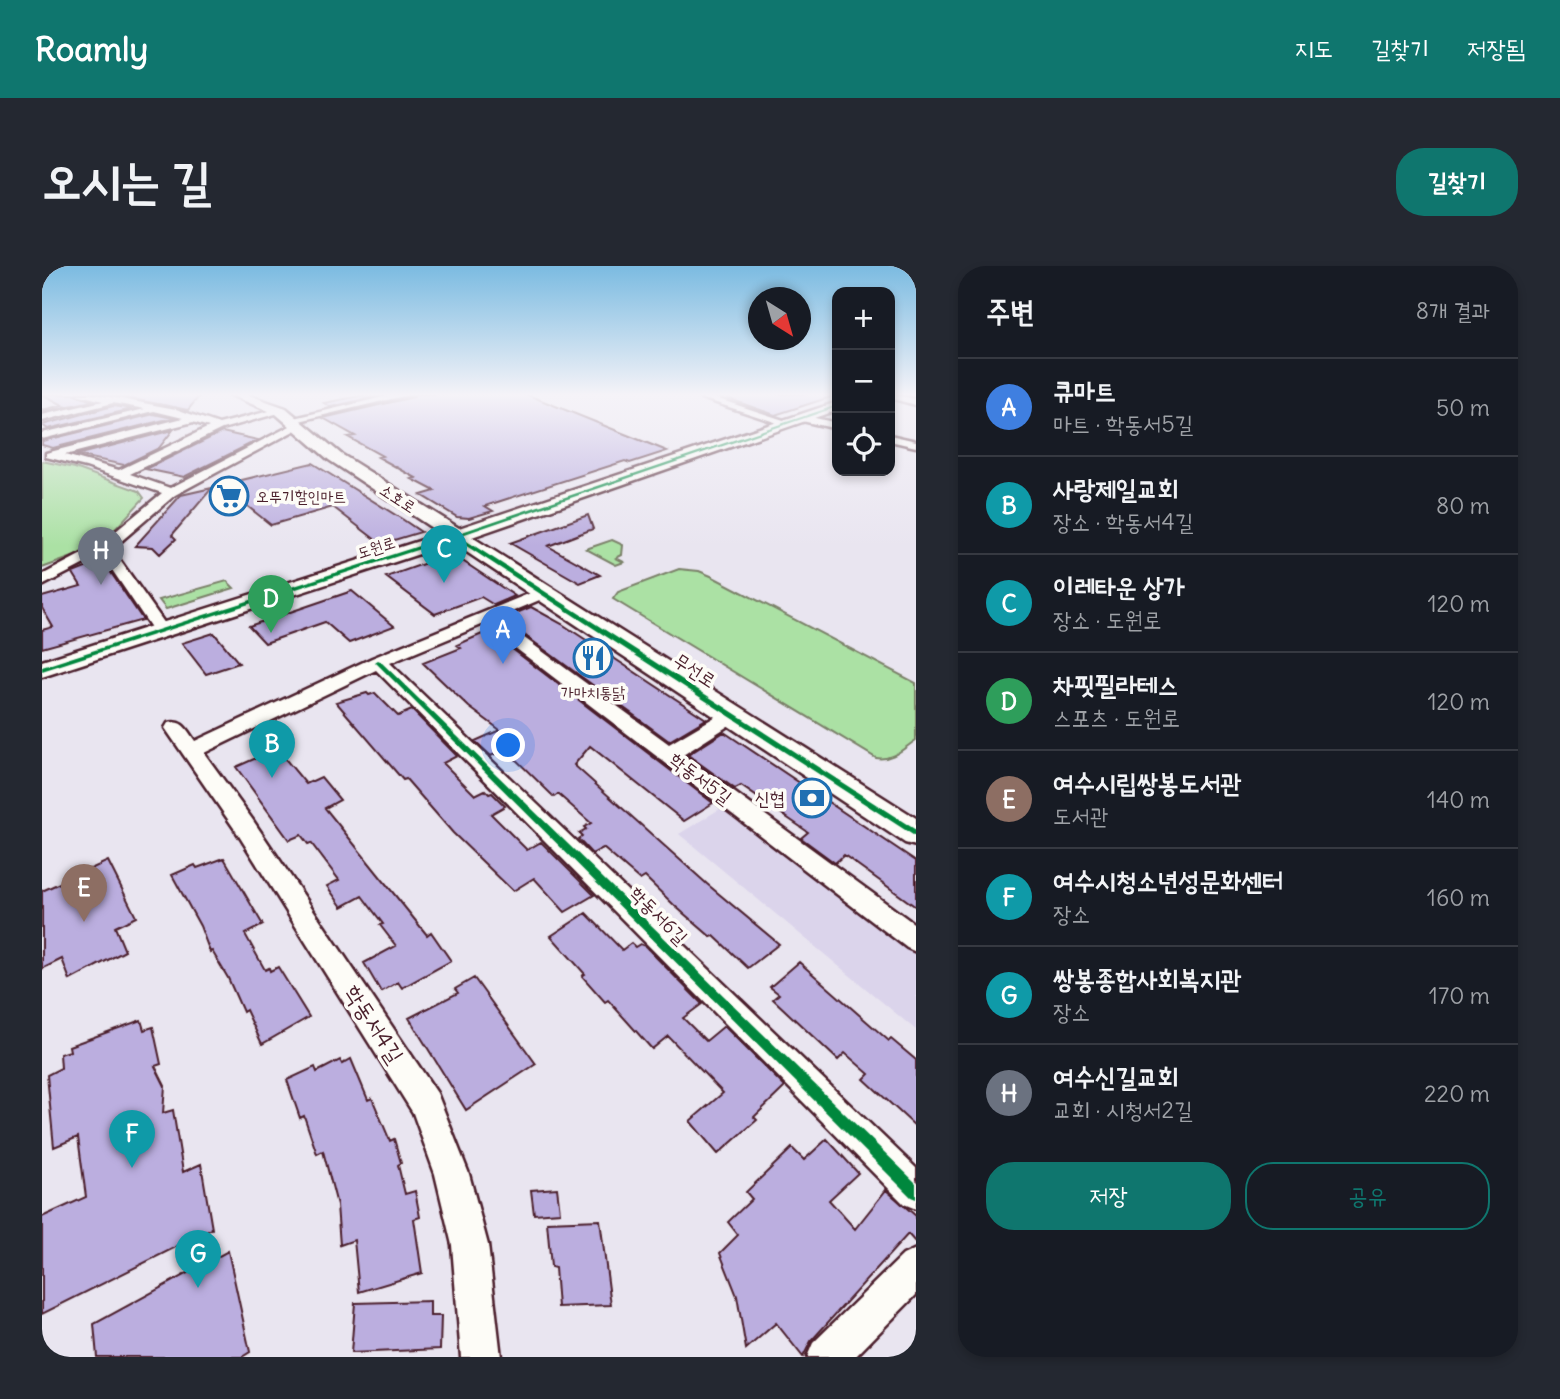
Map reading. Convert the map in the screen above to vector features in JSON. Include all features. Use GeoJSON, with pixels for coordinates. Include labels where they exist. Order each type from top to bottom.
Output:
{"type":"FeatureCollection","features":[{"type":"Feature","properties":{"kind":"street"},"geometry":{"type":"LineString","coordinates":[[46,454],[87,445]]}},
{"type":"Feature","properties":{"kind":"street"},"geometry":{"type":"LineString","coordinates":[[141,445],[169,451]]}},
{"type":"Feature","properties":{"kind":"street"},"geometry":{"type":"LineString","coordinates":[[120,474],[181,445]]}},
{"type":"Feature","properties":{"kind":"street"},"geometry":{"type":"LineString","coordinates":[[42,581],[104,548],[171,492],[248,445]]}},
{"type":"Feature","properties":{"kind":"street","name":"소호로"},"geometry":{"type":"LineString","coordinates":[[321,445],[456,536]]}},
{"type":"Feature","properties":{"kind":"street","name":"도원로"},"geometry":{"type":"LineString","coordinates":[[42,669],[456,536],[725,445]]}},
{"type":"Feature","properties":{"kind":"street"},"geometry":{"type":"LineString","coordinates":[[46,454],[120,474],[171,492]]}},
{"type":"Feature","properties":{"kind":"street","name":"무선로"},"geometry":{"type":"LineString","coordinates":[[456,536],[916,834]]}},
{"type":"Feature","properties":{"kind":"street"},"geometry":{"type":"LineString","coordinates":[[104,548],[162,631]]}},
{"type":"Feature","properties":{"kind":"street"},"geometry":{"type":"LineString","coordinates":[[184,739],[544,593]]}},
{"type":"Feature","properties":{"kind":"street","name":"학동서5길"},"geometry":{"type":"LineString","coordinates":[[485,617],[916,940]]}},
{"type":"Feature","properties":{"kind":"street","name":"학동서6길"},"geometry":{"type":"LineString","coordinates":[[378,662],[916,1192]]}},
{"type":"Feature","properties":{"kind":"street"},"geometry":{"type":"LineString","coordinates":[[669,754],[732,715]]}},
{"type":"Feature","properties":{"kind":"street","name":"학동서4길"},"geometry":{"type":"LineString","coordinates":[[184,739],[426,1104],[452,1174],[470,1245],[481,1357]]}},
{"type":"Feature","properties":{"kind":"street"},"geometry":{"type":"LineString","coordinates":[[827,1357],[916,1268]]}},
{"type":"Feature","properties":{"kind":"shaded area"},"geometry":{"type":"Polygon","coordinates":[[[723,807],[916,952],[916,1030],[679,834],[723,807]]]}},
{"type":"Feature","properties":{"kind":"green space"},"geometry":{"type":"Polygon","coordinates":[[[42,461],[75,468],[139,491],[144,498],[105,540],[78,555],[42,568],[42,461]]]}},
{"type":"Feature","properties":{"kind":"green space"},"geometry":{"type":"Polygon","coordinates":[[[612,540],[623,545],[622,555],[616,558],[624,562],[616,565],[586,549],[612,540]]]}},
{"type":"Feature","properties":{"kind":"green space"},"geometry":{"type":"Polygon","coordinates":[[[679,569],[699,571],[711,576],[916,683],[916,740],[893,756],[876,758],[613,599],[618,592],[679,569]]]}},
{"type":"Feature","properties":{"kind":"green space"},"geometry":{"type":"Polygon","coordinates":[[[227,581],[234,588],[166,609],[159,600],[227,581]]]}},
{"type":"Feature","properties":{"kind":"building"},"geometry":{"type":"Polygon","coordinates":[[[42,445],[65,445],[53,448],[42,445]]]}},
{"type":"Feature","properties":{"kind":"building"},"geometry":{"type":"Polygon","coordinates":[[[115,445],[161,445],[124,465],[76,455],[115,445]]]}},
{"type":"Feature","properties":{"kind":"building"},"geometry":{"type":"Polygon","coordinates":[[[195,445],[248,445],[184,477],[146,469],[195,445]]]}},
{"type":"Feature","properties":{"kind":"building"},"geometry":{"type":"Polygon","coordinates":[[[362,445],[652,445],[667,451],[630,463],[625,461],[485,506],[493,511],[469,518],[457,517],[421,495],[435,491],[378,457],[382,456],[362,445]]]}},
{"type":"Feature","properties":{"kind":"building"},"geometry":{"type":"Polygon","coordinates":[[[312,463],[421,532],[381,544],[333,507],[271,525],[221,485],[312,463]]]}},
{"type":"Feature","properties":{"kind":"building"},"geometry":{"type":"Polygon","coordinates":[[[212,488],[172,535],[176,539],[160,554],[153,547],[135,546],[181,495],[212,488]]]}},
{"type":"Feature","properties":{"kind":"building"},"geometry":{"type":"Polygon","coordinates":[[[588,515],[593,529],[548,546],[600,575],[580,583],[510,543],[588,515]]]}},
{"type":"Feature","properties":{"kind":"building"},"geometry":{"type":"Polygon","coordinates":[[[440,558],[458,558],[515,596],[494,605],[481,597],[435,614],[386,577],[440,558]]]}},
{"type":"Feature","properties":{"kind":"building"},"geometry":{"type":"Polygon","coordinates":[[[103,561],[143,620],[42,648],[42,630],[53,627],[42,608],[42,597],[81,586],[73,573],[103,561]]]}},
{"type":"Feature","properties":{"kind":"building"},"geometry":{"type":"Polygon","coordinates":[[[352,591],[394,626],[349,643],[325,622],[265,643],[249,626],[352,591]]]}},
{"type":"Feature","properties":{"kind":"building"},"geometry":{"type":"Polygon","coordinates":[[[531,607],[562,624],[706,719],[669,741],[508,623],[515,620],[509,616],[531,607]]]}},
{"type":"Feature","properties":{"kind":"building"},"geometry":{"type":"Polygon","coordinates":[[[489,631],[713,803],[684,821],[590,746],[574,765],[707,884],[779,944],[748,968],[645,877],[640,880],[603,848],[592,854],[578,839],[582,836],[579,833],[591,823],[558,794],[554,797],[505,749],[491,756],[475,741],[500,730],[469,707],[423,663],[461,648],[457,645],[489,631]]]}},
{"type":"Feature","properties":{"kind":"building"},"geometry":{"type":"Polygon","coordinates":[[[214,633],[239,663],[206,674],[182,643],[214,633]]]}},
{"type":"Feature","properties":{"kind":"building"},"geometry":{"type":"Polygon","coordinates":[[[375,693],[398,716],[412,710],[457,756],[443,763],[475,795],[485,790],[505,806],[491,814],[527,850],[541,842],[594,895],[565,912],[534,878],[513,891],[453,833],[406,779],[403,780],[336,702],[375,693]]]}},
{"type":"Feature","properties":{"kind":"building"},"geometry":{"type":"Polygon","coordinates":[[[724,732],[916,861],[916,907],[844,855],[835,863],[801,838],[808,832],[741,786],[735,789],[688,755],[724,732]]]}},
{"type":"Feature","properties":{"kind":"building"},"geometry":{"type":"Polygon","coordinates":[[[277,749],[306,784],[321,777],[340,800],[325,808],[427,935],[431,932],[451,961],[402,988],[398,982],[381,992],[364,963],[396,946],[380,925],[383,924],[362,896],[342,907],[327,886],[339,880],[311,843],[308,844],[301,835],[289,840],[236,767],[277,749]]]}},
{"type":"Feature","properties":{"kind":"building"},"geometry":{"type":"Polygon","coordinates":[[[224,858],[263,925],[245,934],[265,970],[278,967],[309,1017],[262,1044],[246,1010],[243,1012],[228,978],[212,951],[210,952],[200,926],[172,875],[195,865],[197,868],[224,858]]]}},
{"type":"Feature","properties":{"kind":"building"},"geometry":{"type":"Polygon","coordinates":[[[108,861],[136,917],[115,927],[125,951],[70,980],[62,959],[42,969],[42,891],[108,861]]]}},
{"type":"Feature","properties":{"kind":"building"},"geometry":{"type":"Polygon","coordinates":[[[586,913],[622,950],[631,943],[635,947],[640,944],[645,946],[702,1004],[683,1018],[706,1041],[724,1026],[785,1087],[754,1117],[757,1120],[718,1154],[690,1121],[723,1093],[668,1036],[652,1049],[608,1000],[605,1002],[582,976],[585,974],[551,936],[586,913]]]}},
{"type":"Feature","properties":{"kind":"building"},"geometry":{"type":"Polygon","coordinates":[[[799,962],[889,1041],[891,1039],[916,1060],[916,1127],[864,1079],[869,1074],[845,1053],[838,1060],[773,999],[779,994],[770,987],[799,962]]]}},
{"type":"Feature","properties":{"kind":"building"},"geometry":{"type":"Polygon","coordinates":[[[474,978],[536,1064],[466,1110],[409,1018],[458,993],[455,989],[474,978]]]}},
{"type":"Feature","properties":{"kind":"building"},"geometry":{"type":"Polygon","coordinates":[[[141,1020],[144,1030],[153,1027],[161,1064],[155,1066],[165,1086],[163,1113],[173,1110],[183,1172],[201,1164],[212,1229],[42,1314],[42,1217],[86,1197],[78,1137],[54,1147],[47,1075],[61,1068],[60,1054],[70,1051],[69,1046],[141,1020]]]}},
{"type":"Feature","properties":{"kind":"building"},"geometry":{"type":"Polygon","coordinates":[[[351,1059],[368,1100],[372,1098],[390,1141],[394,1139],[401,1163],[398,1165],[405,1194],[415,1191],[420,1217],[414,1219],[422,1273],[359,1292],[354,1240],[340,1245],[337,1205],[323,1151],[317,1154],[304,1116],[300,1118],[287,1080],[315,1067],[317,1072],[340,1060],[342,1064],[351,1059]]]}},
{"type":"Feature","properties":{"kind":"building"},"geometry":{"type":"Polygon","coordinates":[[[827,1139],[858,1173],[829,1200],[855,1229],[886,1190],[916,1216],[916,1243],[908,1234],[811,1341],[803,1357],[776,1323],[746,1349],[737,1296],[720,1253],[738,1235],[728,1222],[752,1199],[746,1192],[792,1148],[804,1160],[827,1139]]]}},
{"type":"Feature","properties":{"kind":"building"},"geometry":{"type":"Polygon","coordinates":[[[557,1188],[560,1212],[534,1214],[531,1190],[557,1188]]]}},
{"type":"Feature","properties":{"kind":"building"},"geometry":{"type":"Polygon","coordinates":[[[600,1220],[611,1305],[558,1307],[547,1222],[600,1220]]]}},
{"type":"Feature","properties":{"kind":"building"},"geometry":{"type":"Polygon","coordinates":[[[228,1251],[250,1352],[242,1357],[97,1357],[94,1324],[228,1251]]]}},
{"type":"Feature","properties":{"kind":"building"},"geometry":{"type":"Polygon","coordinates":[[[430,1301],[430,1316],[441,1316],[440,1349],[351,1353],[355,1303],[430,1301]]]}},
{"type":"Feature","properties":{"kind":"cycle path"},"geometry":{"type":"LineString","coordinates":[[42,669],[455,536],[723,445]]}},
{"type":"Feature","properties":{"kind":"cycle path"},"geometry":{"type":"LineString","coordinates":[[455,536],[916,834]]}},
{"type":"Feature","properties":{"kind":"cycle path"},"geometry":{"type":"LineString","coordinates":[[378,662],[916,1192]]}},
{"type":"Feature","properties":{"kind":"place","name":"오뚜기할인마트"},"geometry":{"type":"Point","coordinates":[229,496]}},
{"type":"Feature","properties":{"kind":"place","name":"이레타운 상가"},"geometry":{"type":"Point","coordinates":[444,583]}},
{"type":"Feature","properties":{"kind":"place","name":"여수신길교회"},"geometry":{"type":"Point","coordinates":[101,585]}},
{"type":"Feature","properties":{"kind":"place","name":"차핏필라테스"},"geometry":{"type":"Point","coordinates":[271,633]}},
{"type":"Feature","properties":{"kind":"place","name":"가마치통닭"},"geometry":{"type":"Point","coordinates":[593,658]}},
{"type":"Feature","properties":{"kind":"place","name":"큐마트"},"geometry":{"type":"Point","coordinates":[503,664]}},
{"type":"Feature","properties":{"kind":"place","name":"사랑제일교회"},"geometry":{"type":"Point","coordinates":[272,778]}},
{"type":"Feature","properties":{"kind":"place","name":"신협"},"geometry":{"type":"Point","coordinates":[812,798]}},
{"type":"Feature","properties":{"kind":"place","name":"여수시립쌍봉도서관"},"geometry":{"type":"Point","coordinates":[84,922]}},
{"type":"Feature","properties":{"kind":"place","name":"여수시청소년성문화센터"},"geometry":{"type":"Point","coordinates":[132,1168]}},
{"type":"Feature","properties":{"kind":"place","name":"쌍봉종합사회복지관"},"geometry":{"type":"Point","coordinates":[198,1288]}}]}
